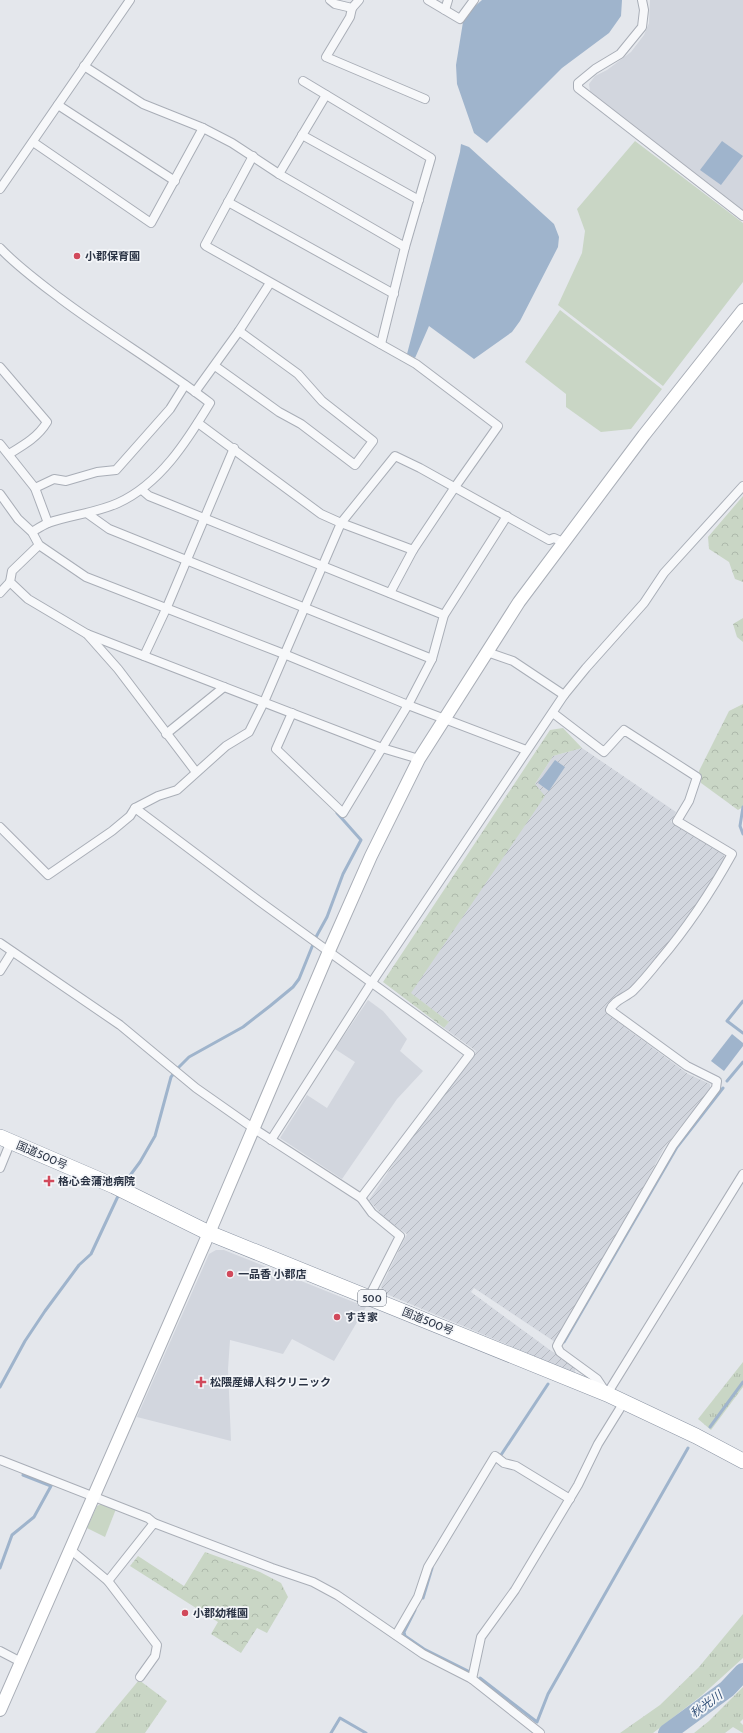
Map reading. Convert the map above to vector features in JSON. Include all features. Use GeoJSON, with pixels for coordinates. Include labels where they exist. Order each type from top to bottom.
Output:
{"type":"FeatureCollection","features":[{"type":"Feature","properties":{"kind":"highway","name":"国道500号"},"geometry":{"type":"LineString","coordinates":[[6,1139],[114,1186],[210,1233],[607,1394],[696,1436],[743,1461]]}},
{"type":"Feature","properties":{"kind":"street"},"geometry":{"type":"LineString","coordinates":[[0,189],[130,0]]}},
{"type":"Feature","properties":{"kind":"street"},"geometry":{"type":"LineString","coordinates":[[330,0],[335,4],[352,8]]}},
{"type":"Feature","properties":{"kind":"street"},"geometry":{"type":"LineString","coordinates":[[359,0],[352,8],[350,17],[326,57],[425,99]]}},
{"type":"Feature","properties":{"kind":"street"},"geometry":{"type":"LineString","coordinates":[[428,0],[460,19],[474,0]]}},
{"type":"Feature","properties":{"kind":"street"},"geometry":{"type":"LineString","coordinates":[[445,10],[448,0]]}},
{"type":"Feature","properties":{"kind":"street"},"geometry":{"type":"LineString","coordinates":[[642,0],[644,10],[642,27],[620,54],[595,69],[578,82],[578,88],[743,216]]}},
{"type":"Feature","properties":{"kind":"street"},"geometry":{"type":"LineString","coordinates":[[84,66],[144,104],[203,128],[232,143],[279,174],[405,247]]}},
{"type":"Feature","properties":{"kind":"street"},"geometry":{"type":"LineString","coordinates":[[303,81],[431,158],[405,247],[381,344]]}},
{"type":"Feature","properties":{"kind":"street"},"geometry":{"type":"LineString","coordinates":[[279,174],[326,95]]}},
{"type":"Feature","properties":{"kind":"street"},"geometry":{"type":"LineString","coordinates":[[58,105],[175,181]]}},
{"type":"Feature","properties":{"kind":"street"},"geometry":{"type":"LineString","coordinates":[[33,142],[151,223],[203,128]]}},
{"type":"Feature","properties":{"kind":"street"},"geometry":{"type":"LineString","coordinates":[[302,135],[419,200]]}},
{"type":"Feature","properties":{"kind":"street"},"geometry":{"type":"LineString","coordinates":[[253,156],[205,245],[416,364],[498,426],[454,487],[413,550],[390,593]]}},
{"type":"Feature","properties":{"kind":"street"},"geometry":{"type":"LineString","coordinates":[[228,202],[394,294]]}},
{"type":"Feature","properties":{"kind":"street"},"geometry":{"type":"LineString","coordinates":[[0,248],[44,286],[94,324],[196,392],[210,403],[198,423],[166,466],[142,490],[118,503],[88,514],[48,523],[32,532]]}},
{"type":"Feature","properties":{"kind":"street"},"geometry":{"type":"LineString","coordinates":[[196,392],[239,331],[270,282]]}},
{"type":"Feature","properties":{"kind":"street"},"geometry":{"type":"LineString","coordinates":[[0,1710],[210,1233],[253,1128],[329,951],[371,856],[419,759],[519,602],[563,542],[743,310]]}},
{"type":"Feature","properties":{"kind":"street"},"geometry":{"type":"LineString","coordinates":[[215,366],[279,412],[301,424],[355,465],[373,440],[322,401],[298,374],[239,331]]}},
{"type":"Feature","properties":{"kind":"street"},"geometry":{"type":"LineString","coordinates":[[0,367],[47,422],[42,430],[30,442],[9,454]]}},
{"type":"Feature","properties":{"kind":"street"},"geometry":{"type":"LineString","coordinates":[[35,488],[54,479],[66,481],[97,472],[116,470],[170,409],[185,385]]}},
{"type":"Feature","properties":{"kind":"street"},"geometry":{"type":"LineString","coordinates":[[198,423],[234,448],[321,514],[341,524],[413,550]]}},
{"type":"Feature","properties":{"kind":"street"},"geometry":{"type":"LineString","coordinates":[[0,444],[35,488],[48,523]]}},
{"type":"Feature","properties":{"kind":"street"},"geometry":{"type":"LineString","coordinates":[[144,656],[167,607],[234,448]]}},
{"type":"Feature","properties":{"kind":"street"},"geometry":{"type":"LineString","coordinates":[[0,827],[48,875],[112,831],[130,816],[135,808],[158,796],[177,790],[226,746],[249,732],[264,702],[341,524],[395,456],[549,540],[554,538],[563,542]]}},
{"type":"Feature","properties":{"kind":"street"},"geometry":{"type":"LineString","coordinates":[[271,1140],[372,982],[564,695],[644,602],[664,573],[743,486]]}},
{"type":"Feature","properties":{"kind":"street"},"geometry":{"type":"LineString","coordinates":[[142,490],[149,496],[444,615]]}},
{"type":"Feature","properties":{"kind":"street"},"geometry":{"type":"LineString","coordinates":[[0,494],[18,519],[32,532],[39,545],[86,577],[167,607],[408,705],[526,750]]}},
{"type":"Feature","properties":{"kind":"street"},"geometry":{"type":"LineString","coordinates":[[88,514],[109,529],[432,659]]}},
{"type":"Feature","properties":{"kind":"street"},"geometry":{"type":"LineString","coordinates":[[292,713],[276,749],[343,813],[408,705],[432,659],[444,615],[507,516]]}},
{"type":"Feature","properties":{"kind":"street"},"geometry":{"type":"LineString","coordinates":[[0,592],[10,582],[12,571],[39,545]]}},
{"type":"Feature","properties":{"kind":"street"},"geometry":{"type":"LineString","coordinates":[[10,582],[28,599],[87,634],[382,748],[419,759]]}},
{"type":"Feature","properties":{"kind":"street"},"geometry":{"type":"LineString","coordinates":[[87,634],[118,670],[196,772]]}},
{"type":"Feature","properties":{"kind":"street"},"geometry":{"type":"LineString","coordinates":[[487,652],[513,661],[564,695]]}},
{"type":"Feature","properties":{"kind":"street"},"geometry":{"type":"LineString","coordinates":[[166,734],[224,687]]}},
{"type":"Feature","properties":{"kind":"street"},"geometry":{"type":"LineString","coordinates":[[553,713],[604,752],[624,730],[697,777],[689,801],[677,821],[732,854],[721,875],[686,926],[660,960],[632,991],[612,1005],[610,1010],[687,1066],[717,1080],[716,1088],[673,1145],[557,1346],[560,1352],[597,1379],[607,1394],[743,1174]]}},
{"type":"Feature","properties":{"kind":"street"},"geometry":{"type":"LineString","coordinates":[[135,808],[215,869],[470,1054],[361,1198]]}},
{"type":"Feature","properties":{"kind":"street"},"geometry":{"type":"LineString","coordinates":[[0,943],[120,1024],[196,1088],[253,1128],[361,1198],[372,1213],[400,1236],[369,1297]]}},
{"type":"Feature","properties":{"kind":"street"},"geometry":{"type":"LineString","coordinates":[[0,971],[12,952]]}},
{"type":"Feature","properties":{"kind":"street"},"geometry":{"type":"LineString","coordinates":[[0,1168],[6,1139]]}},
{"type":"Feature","properties":{"kind":"street"},"geometry":{"type":"LineString","coordinates":[[472,1680],[481,1637],[515,1590],[570,1499],[598,1444],[624,1402]]}},
{"type":"Feature","properties":{"kind":"street"},"geometry":{"type":"LineString","coordinates":[[396,1635],[418,1597],[428,1567],[495,1456],[504,1463],[516,1466],[570,1499]]}},
{"type":"Feature","properties":{"kind":"street"},"geometry":{"type":"LineString","coordinates":[[0,1460],[148,1518],[154,1523],[312,1582],[338,1595],[423,1654],[472,1680],[540,1733]]}},
{"type":"Feature","properties":{"kind":"street"},"geometry":{"type":"LineString","coordinates":[[108,1581],[154,1523]]}},
{"type":"Feature","properties":{"kind":"street"},"geometry":{"type":"LineString","coordinates":[[70,1550],[108,1581],[157,1645],[155,1656],[140,1678]]}},
{"type":"Feature","properties":{"kind":"street"},"geometry":{"type":"LineString","coordinates":[[0,1651],[21,1662]]}},
{"type":"Feature","properties":{"kind":"shaded area"},"geometry":{"type":"Polygon","coordinates":[[[650,0],[743,0],[743,210],[590,91],[589,84],[595,76],[607,70],[631,52],[644,35],[649,23],[650,0]]]}},
{"type":"Feature","properties":{"kind":"shaded area"},"geometry":{"type":"Polygon","coordinates":[[[582,748],[676,812],[671,822],[724,854],[725,863],[677,931],[632,989],[607,1005],[607,1014],[688,1074],[710,1084],[710,1089],[664,1148],[617,1236],[555,1342],[474,1288],[471,1292],[550,1350],[575,1366],[575,1373],[384,1293],[381,1287],[407,1234],[385,1219],[369,1200],[410,1140],[476,1051],[444,1028],[449,1022],[410,993],[544,796],[535,784],[553,756],[582,748]]]}},
{"type":"Feature","properties":{"kind":"shaded area"},"geometry":{"type":"Polygon","coordinates":[[[368,1000],[383,1011],[407,1039],[400,1051],[423,1071],[397,1099],[342,1179],[280,1138],[307,1095],[327,1108],[355,1062],[335,1049],[368,1000]]]}},
{"type":"Feature","properties":{"kind":"shaded area"},"geometry":{"type":"Polygon","coordinates":[[[216,1250],[224,1250],[366,1307],[334,1361],[292,1339],[283,1354],[230,1340],[228,1369],[231,1441],[137,1417],[209,1254],[216,1250]]]}},
{"type":"Feature","properties":{"kind":"green space"},"geometry":{"type":"Polygon","coordinates":[[[635,141],[743,223],[743,282],[663,386],[558,305],[582,253],[585,231],[577,209],[635,141]]]}},
{"type":"Feature","properties":{"kind":"green space"},"geometry":{"type":"Polygon","coordinates":[[[560,310],[662,389],[631,429],[601,432],[566,407],[566,394],[525,362],[560,310]]]}},
{"type":"Feature","properties":{"kind":"green space"},"geometry":{"type":"Polygon","coordinates":[[[743,496],[743,582],[735,579],[729,562],[709,549],[708,537],[743,496]]]}},
{"type":"Feature","properties":{"kind":"green space"},"geometry":{"type":"Polygon","coordinates":[[[743,618],[743,642],[737,637],[733,624],[743,618]]]}},
{"type":"Feature","properties":{"kind":"green space"},"geometry":{"type":"Polygon","coordinates":[[[743,704],[743,807],[738,810],[701,783],[699,771],[729,711],[743,704]]]}},
{"type":"Feature","properties":{"kind":"green space"},"geometry":{"type":"Polygon","coordinates":[[[563,728],[582,748],[553,756],[535,784],[545,796],[411,993],[449,1022],[444,1028],[383,982],[550,730],[563,728]]]}},
{"type":"Feature","properties":{"kind":"green space"},"geometry":{"type":"Polygon","coordinates":[[[743,1362],[743,1387],[711,1430],[698,1419],[743,1362]]]}},
{"type":"Feature","properties":{"kind":"green space"},"geometry":{"type":"Polygon","coordinates":[[[103,1503],[116,1509],[105,1537],[87,1528],[97,1506],[103,1503]]]}},
{"type":"Feature","properties":{"kind":"green space"},"geometry":{"type":"Polygon","coordinates":[[[205,1552],[260,1572],[281,1583],[288,1597],[267,1633],[257,1628],[241,1653],[211,1634],[218,1622],[130,1566],[138,1556],[184,1586],[205,1552]]]}},
{"type":"Feature","properties":{"kind":"green space"},"geometry":{"type":"Polygon","coordinates":[[[743,1614],[743,1658],[701,1696],[653,1733],[620,1733],[660,1705],[699,1667],[743,1614]]]}},
{"type":"Feature","properties":{"kind":"green space"},"geometry":{"type":"Polygon","coordinates":[[[139,1680],[167,1701],[145,1733],[95,1733],[139,1680]]]}},
{"type":"Feature","properties":{"kind":"green space"},"geometry":{"type":"Polygon","coordinates":[[[743,1687],[743,1719],[740,1722],[743,1725],[743,1733],[733,1727],[725,1733],[694,1733],[709,1721],[743,1687]]]}},
{"type":"Feature","properties":{"kind":"water"},"geometry":{"type":"Polygon","coordinates":[[[482,0],[622,0],[621,16],[609,33],[562,68],[487,143],[474,133],[457,84],[456,65],[463,22],[472,9],[482,0]]]}},
{"type":"Feature","properties":{"kind":"water"},"geometry":{"type":"Polygon","coordinates":[[[722,141],[743,156],[721,185],[700,170],[722,141]]]}},
{"type":"Feature","properties":{"kind":"water"},"geometry":{"type":"Polygon","coordinates":[[[461,144],[469,147],[554,224],[559,237],[558,247],[520,321],[512,332],[474,359],[429,326],[415,358],[407,354],[461,144]]]}},
{"type":"Feature","properties":{"kind":"water"},"geometry":{"type":"Polygon","coordinates":[[[555,760],[565,767],[549,791],[538,783],[555,760]]]}},
{"type":"Feature","properties":{"kind":"water"},"geometry":{"type":"Polygon","coordinates":[[[732,1034],[743,1043],[743,1046],[724,1071],[711,1061],[732,1034]]]}},
{"type":"Feature","properties":{"kind":"waterway"},"geometry":{"type":"LineString","coordinates":[[743,807],[740,826],[743,834]]}},
{"type":"Feature","properties":{"kind":"waterway"},"geometry":{"type":"LineString","coordinates":[[123,1185],[140,1162],[155,1136],[171,1077],[179,1067],[189,1057],[243,1027],[293,987],[299,979],[316,937],[327,917],[343,874],[361,840],[337,813]]}},
{"type":"Feature","properties":{"kind":"waterway"},"geometry":{"type":"LineString","coordinates":[[743,1001],[727,1021],[743,1033]]}},
{"type":"Feature","properties":{"kind":"waterway"},"geometry":{"type":"LineString","coordinates":[[727,1081],[743,1062]]}},
{"type":"Feature","properties":{"kind":"waterway"},"geometry":{"type":"LineString","coordinates":[[564,1342],[677,1147],[723,1088]]}},
{"type":"Feature","properties":{"kind":"waterway"},"geometry":{"type":"LineString","coordinates":[[0,1387],[25,1341],[45,1311],[79,1265],[91,1254],[119,1194]]}},
{"type":"Feature","properties":{"kind":"waterway"},"geometry":{"type":"LineString","coordinates":[[710,1427],[743,1382]]}},
{"type":"Feature","properties":{"kind":"waterway"},"geometry":{"type":"LineString","coordinates":[[501,1455],[548,1384]]}},
{"type":"Feature","properties":{"kind":"waterway"},"geometry":{"type":"LineString","coordinates":[[480,1678],[537,1722],[548,1694],[688,1448]]}},
{"type":"Feature","properties":{"kind":"waterway"},"geometry":{"type":"LineString","coordinates":[[0,1568],[12,1535],[34,1517],[51,1486],[23,1475]]}},
{"type":"Feature","properties":{"kind":"waterway"},"geometry":{"type":"LineString","coordinates":[[423,1598],[432,1568]]}},
{"type":"Feature","properties":{"kind":"waterway"},"geometry":{"type":"LineString","coordinates":[[415,1610],[404,1632],[405,1636],[424,1649],[468,1671]]}},
{"type":"Feature","properties":{"kind":"waterway","name":"秋光川"},"geometry":{"type":"LineString","coordinates":[[667,1733],[727,1689],[743,1672]]}},
{"type":"Feature","properties":{"kind":"waterway"},"geometry":{"type":"LineString","coordinates":[[331,1733],[340,1718],[366,1733]]}},
{"type":"Feature","properties":{"kind":"place","name":"小郡保育園"},"geometry":{"type":"Point","coordinates":[77,256]}},
{"type":"Feature","properties":{"kind":"place","name":"格心会蒲池病院"},"geometry":{"type":"Point","coordinates":[49,1181]}},
{"type":"Feature","properties":{"kind":"place","name":"一品香 小郡店"},"geometry":{"type":"Point","coordinates":[230,1274]}},
{"type":"Feature","properties":{"kind":"place","name":"すき家"},"geometry":{"type":"Point","coordinates":[337,1317]}},
{"type":"Feature","properties":{"kind":"place","name":"松隈産婦人科クリニック"},"geometry":{"type":"Point","coordinates":[201,1382]}},
{"type":"Feature","properties":{"kind":"place","name":"小郡幼稚園"},"geometry":{"type":"Point","coordinates":[185,1613]}}]}
